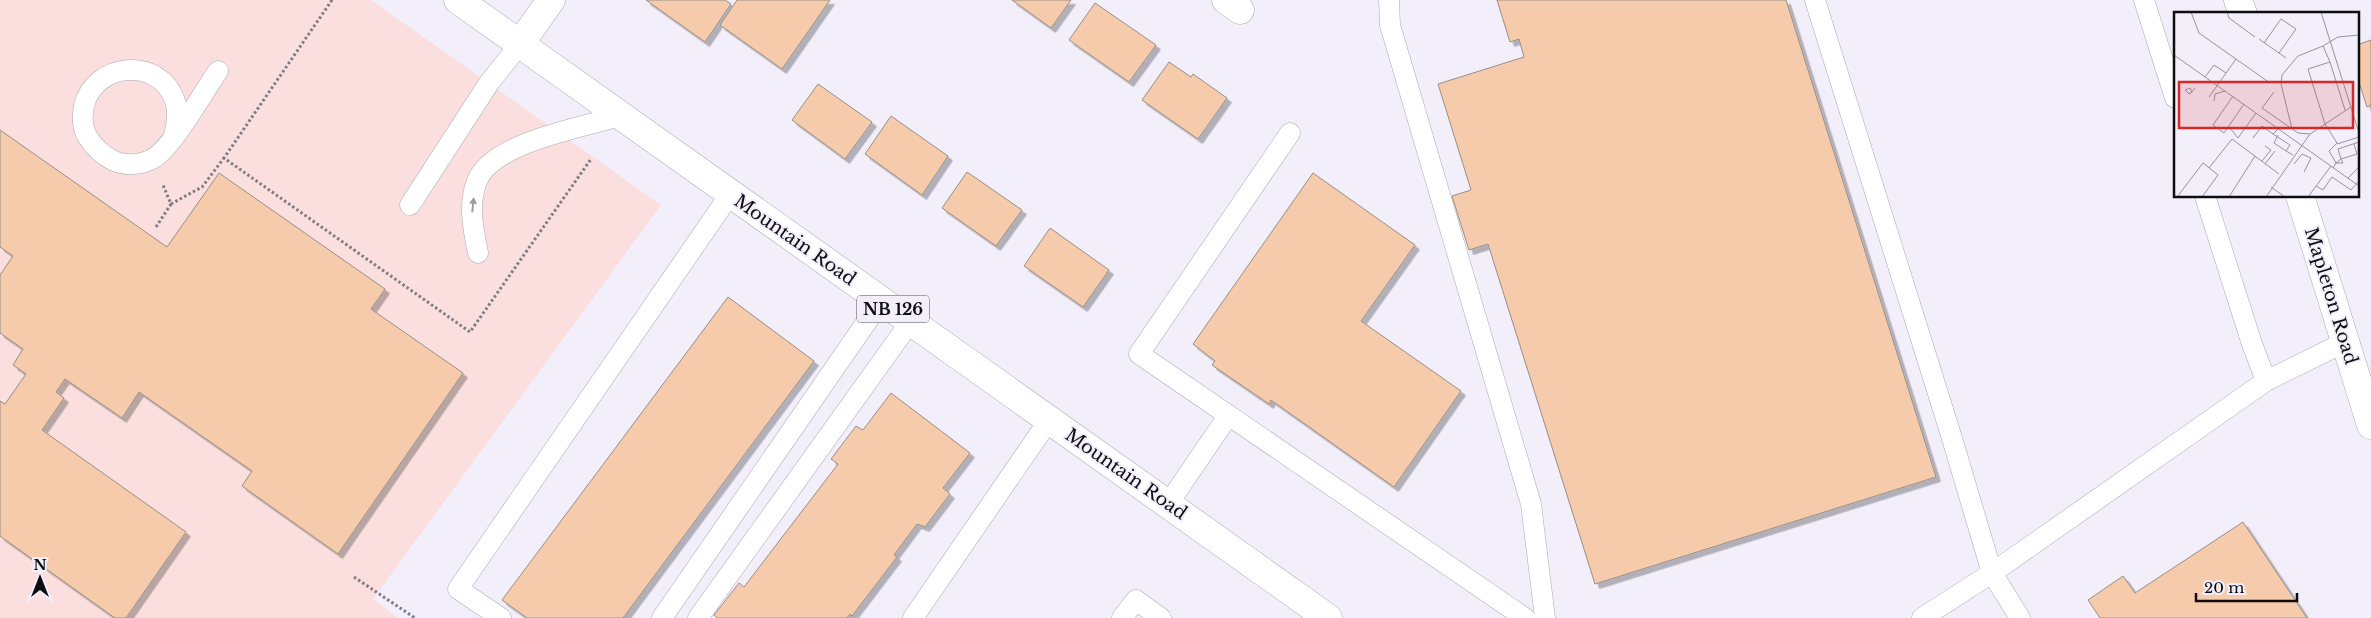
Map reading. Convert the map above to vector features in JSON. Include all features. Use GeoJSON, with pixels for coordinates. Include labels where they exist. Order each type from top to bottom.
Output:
{"type":"FeatureCollection","features":[{"type":"Feature","properties":{"kind":"main road","name":"Mountain Road"},"geometry":{"type":"LineString","coordinates":[[458,0],[1328,618]]}},
{"type":"Feature","properties":{"kind":"main road"},"geometry":{"type":"LineString","coordinates":[[520,44],[551,0]]}},
{"type":"Feature","properties":{"kind":"main road","name":"Mapleton Road"},"geometry":{"type":"LineString","coordinates":[[2301,198],[2371,425]]}},
{"type":"Feature","properties":{"kind":"lane"},"geometry":{"type":"LineString","coordinates":[[1389,0],[1390,25],[1531,504],[1545,618]]}},
{"type":"Feature","properties":{"kind":"lane"},"geometry":{"type":"LineString","coordinates":[[1815,0],[1951,435],[1992,573],[2020,618]]}},
{"type":"Feature","properties":{"kind":"lane"},"geometry":{"type":"LineString","coordinates":[[2144,0],[2174,95]]}},
{"type":"Feature","properties":{"kind":"lane"},"geometry":{"type":"LineString","coordinates":[[410,205],[489,83],[520,44]]}},
{"type":"Feature","properties":{"kind":"lane"},"geometry":{"type":"LineString","coordinates":[[174,135],[178,117],[175,100],[167,86],[154,76],[139,70],[123,70],[107,75],[95,85],[86,99],[82,115],[85,131],[92,146],[104,156],[120,163],[136,164],[152,159],[166,149],[218,71]]}},
{"type":"Feature","properties":{"kind":"lane"},"geometry":{"type":"LineString","coordinates":[[478,253],[472,225],[472,202],[478,180],[492,162],[515,147],[621,116]]}},
{"type":"Feature","properties":{"kind":"lane"},"geometry":{"type":"LineString","coordinates":[[1290,134],[1139,354],[1525,618]]}},
{"type":"Feature","properties":{"kind":"lane"},"geometry":{"type":"LineString","coordinates":[[501,618],[458,589],[731,194]]}},
{"type":"Feature","properties":{"kind":"lane"},"geometry":{"type":"LineString","coordinates":[[2207,198],[2251,341],[2266,381]]}},
{"type":"Feature","properties":{"kind":"lane"},"geometry":{"type":"LineString","coordinates":[[662,618],[881,301]]}},
{"type":"Feature","properties":{"kind":"lane"},"geometry":{"type":"LineString","coordinates":[[698,618],[910,321]]}},
{"type":"Feature","properties":{"kind":"lane"},"geometry":{"type":"LineString","coordinates":[[1922,618],[1992,573],[2266,381],[2345,342]]}},
{"type":"Feature","properties":{"kind":"lane"},"geometry":{"type":"LineString","coordinates":[[1168,504],[1228,416]]}},
{"type":"Feature","properties":{"kind":"lane"},"geometry":{"type":"LineString","coordinates":[[913,618],[1049,420]]}},
{"type":"Feature","properties":{"kind":"lane"},"geometry":{"type":"LineString","coordinates":[[1122,618],[1136,600],[1161,618]]}},
{"type":"Feature","properties":{"kind":"path"},"geometry":{"type":"LineString","coordinates":[[156,227],[171,204],[202,187],[224,158]]}},
{"type":"Feature","properties":{"kind":"path"},"geometry":{"type":"LineString","coordinates":[[152,159],[171,204]]}},
{"type":"Feature","properties":{"kind":"path"},"geometry":{"type":"LineString","coordinates":[[354,576],[415,618]]}},
{"type":"Feature","properties":{"kind":"shaded area"},"geometry":{"type":"Polygon","coordinates":[[[0,0],[371,0],[661,205],[373,599],[398,618],[0,618],[0,0]]]}},
{"type":"Feature","properties":{"kind":"building"},"geometry":{"type":"Polygon","coordinates":[[[646,0],[725,0],[731,4],[705,42],[646,0]]]}},
{"type":"Feature","properties":{"kind":"building"},"geometry":{"type":"Polygon","coordinates":[[[737,0],[830,0],[782,69],[720,25],[737,0]]]}},
{"type":"Feature","properties":{"kind":"building"},"geometry":{"type":"Polygon","coordinates":[[[1012,0],[1071,0],[1051,28],[1012,0]]]}},
{"type":"Feature","properties":{"kind":"building"},"geometry":{"type":"Polygon","coordinates":[[[1497,0],[1786,0],[1936,477],[1595,584],[1488,244],[1469,250],[1452,196],[1471,190],[1438,84],[1524,57],[1519,39],[1510,42],[1497,0]]]}},
{"type":"Feature","properties":{"kind":"building"},"geometry":{"type":"Polygon","coordinates":[[[1095,3],[1156,45],[1129,82],[1069,40],[1095,3]]]}},
{"type":"Feature","properties":{"kind":"building"},"geometry":{"type":"Polygon","coordinates":[[[2371,40],[2371,105],[2367,107],[2358,79],[2358,45],[2371,40]]]}},
{"type":"Feature","properties":{"kind":"building"},"geometry":{"type":"Polygon","coordinates":[[[1169,62],[1191,77],[1193,74],[1227,98],[1198,139],[1142,100],[1169,62]]]}},
{"type":"Feature","properties":{"kind":"building"},"geometry":{"type":"Polygon","coordinates":[[[818,84],[872,122],[845,159],[792,120],[818,84]]]}},
{"type":"Feature","properties":{"kind":"building"},"geometry":{"type":"Polygon","coordinates":[[[891,116],[948,156],[922,195],[865,154],[891,116]]]}},
{"type":"Feature","properties":{"kind":"building"},"geometry":{"type":"Polygon","coordinates":[[[0,130],[167,247],[219,173],[385,289],[371,309],[463,373],[338,554],[242,486],[252,471],[139,392],[122,418],[65,379],[56,392],[64,398],[42,430],[186,532],[126,618],[115,618],[0,536],[0,401],[5,404],[26,374],[13,365],[23,349],[0,333],[0,275],[13,256],[0,247],[0,130]]]}},
{"type":"Feature","properties":{"kind":"building"},"geometry":{"type":"Polygon","coordinates":[[[967,172],[1022,210],[996,246],[942,208],[967,172]]]}},
{"type":"Feature","properties":{"kind":"building"},"geometry":{"type":"Polygon","coordinates":[[[1313,173],[1415,245],[1361,321],[1461,391],[1394,487],[1271,400],[1269,404],[1212,365],[1215,361],[1193,344],[1313,173]]]}},
{"type":"Feature","properties":{"kind":"building"},"geometry":{"type":"Polygon","coordinates":[[[1050,228],[1109,270],[1083,307],[1024,266],[1050,228]]]}},
{"type":"Feature","properties":{"kind":"building"},"geometry":{"type":"Polygon","coordinates":[[[728,297],[814,361],[623,618],[527,618],[502,600],[728,297]]]}},
{"type":"Feature","properties":{"kind":"building"},"geometry":{"type":"Polygon","coordinates":[[[891,393],[970,453],[943,488],[950,494],[925,527],[917,524],[894,555],[897,557],[852,616],[850,614],[847,618],[717,618],[714,615],[739,583],[744,587],[838,464],[831,459],[856,426],[863,430],[891,393]]]}},
{"type":"Feature","properties":{"kind":"building"},"geometry":{"type":"Polygon","coordinates":[[[2243,522],[2307,618],[2100,618],[2088,600],[2123,576],[2135,593],[2243,522]]]}}]}
